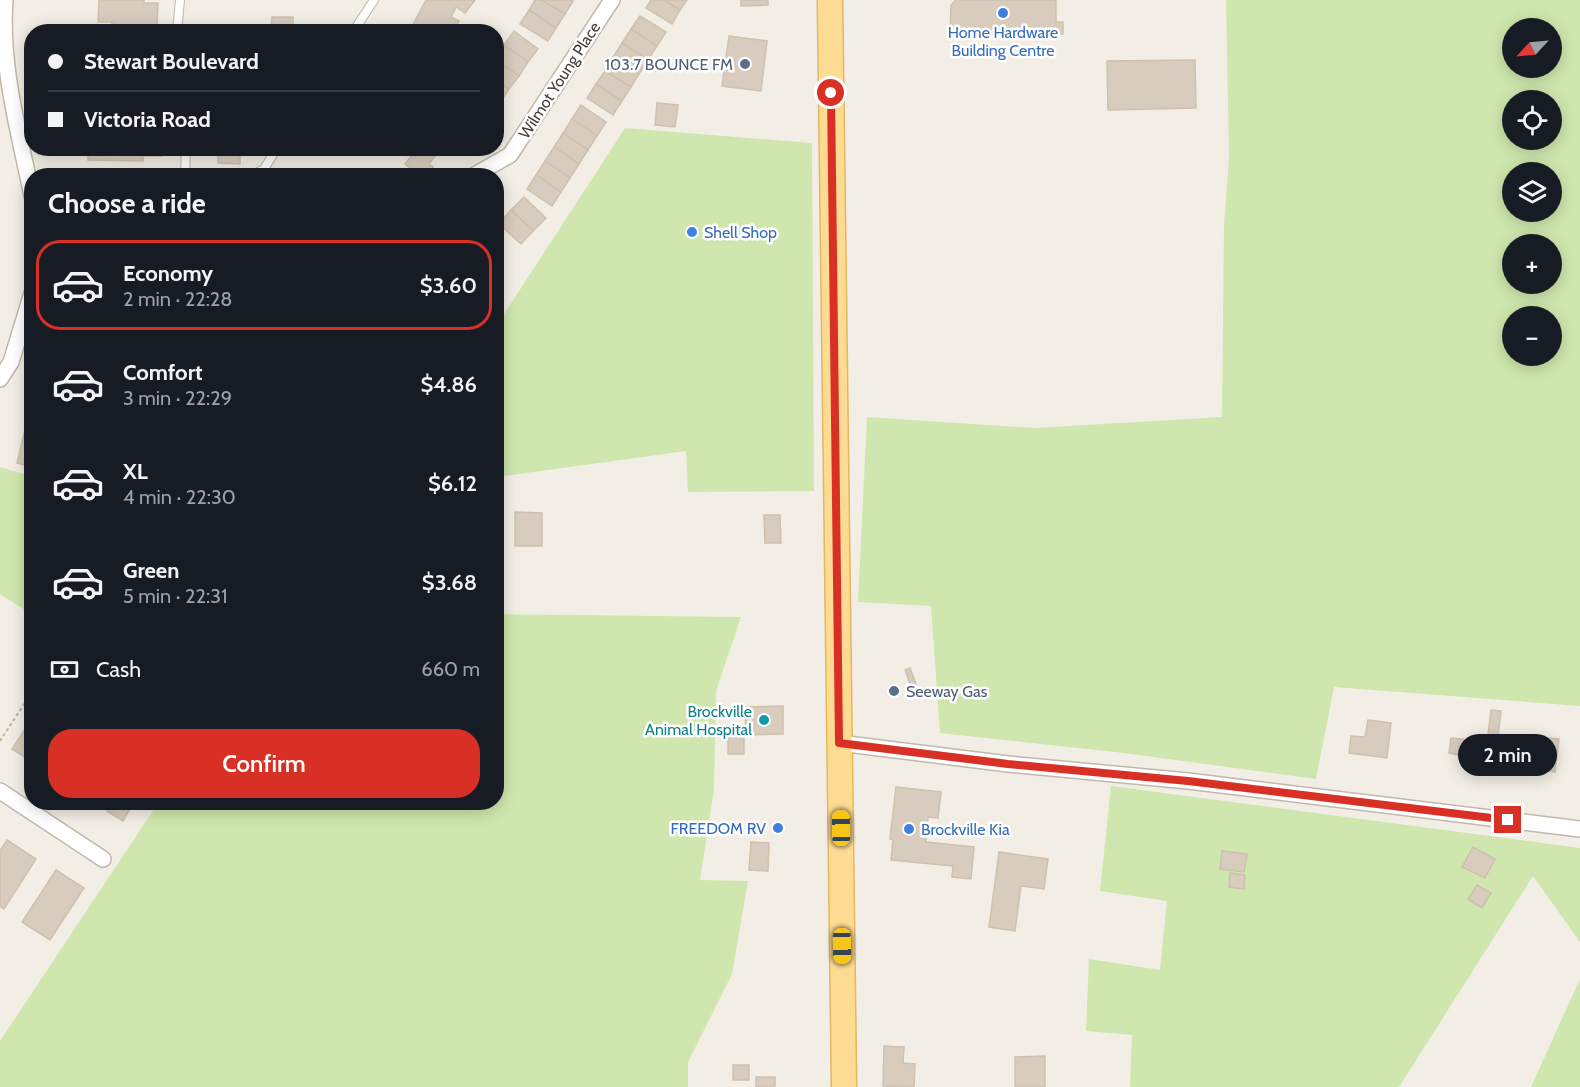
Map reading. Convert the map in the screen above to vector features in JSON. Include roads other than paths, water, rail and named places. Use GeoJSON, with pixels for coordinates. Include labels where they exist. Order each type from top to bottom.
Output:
{"type":"FeatureCollection","features":[{"type":"Feature","properties":{"kind":"main road"},"geometry":{"type":"LineString","coordinates":[[830,0],[844,1087]]}},
{"type":"Feature","properties":{"kind":"street"},"geometry":{"type":"LineString","coordinates":[[5,0],[3,54],[13,120],[25,168]]}},
{"type":"Feature","properties":{"kind":"street","name":"Wilmot Young Place"},"geometry":{"type":"LineString","coordinates":[[487,168],[510,155],[612,0]]}},
{"type":"Feature","properties":{"kind":"street"},"geometry":{"type":"LineString","coordinates":[[0,379],[10,362],[24,319]]}},
{"type":"Feature","properties":{"kind":"street"},"geometry":{"type":"LineString","coordinates":[[839,743],[1008,764],[1188,781],[1580,829]]}},
{"type":"Feature","properties":{"kind":"street"},"geometry":{"type":"LineString","coordinates":[[0,791],[24,807]]}},
{"type":"Feature","properties":{"kind":"street"},"geometry":{"type":"LineString","coordinates":[[28,810],[103,860]]}},
{"type":"Feature","properties":{"kind":"lane"},"geometry":{"type":"LineString","coordinates":[[178,24],[180,0]]}},
{"type":"Feature","properties":{"kind":"lane"},"geometry":{"type":"LineString","coordinates":[[358,24],[374,0]]}},
{"type":"Feature","properties":{"kind":"place","name":"Home Hardware Building Centre"},"geometry":{"type":"Point","coordinates":[1003,13]}},
{"type":"Feature","properties":{"kind":"place","name":"103.7 BOUNCE FM"},"geometry":{"type":"Point","coordinates":[745,64]}},
{"type":"Feature","properties":{"kind":"place","name":"Shell Shop"},"geometry":{"type":"Point","coordinates":[692,232]}},
{"type":"Feature","properties":{"kind":"place","name":"Seeway Gas"},"geometry":{"type":"Point","coordinates":[894,691]}},
{"type":"Feature","properties":{"kind":"place","name":"Brockville Animal Hospital"},"geometry":{"type":"Point","coordinates":[764,720]}},
{"type":"Feature","properties":{"kind":"place","name":"FREEDOM RV"},"geometry":{"type":"Point","coordinates":[778,828]}},
{"type":"Feature","properties":{"kind":"place","name":"Brockville Kia"},"geometry":{"type":"Point","coordinates":[909,829]}}]}
